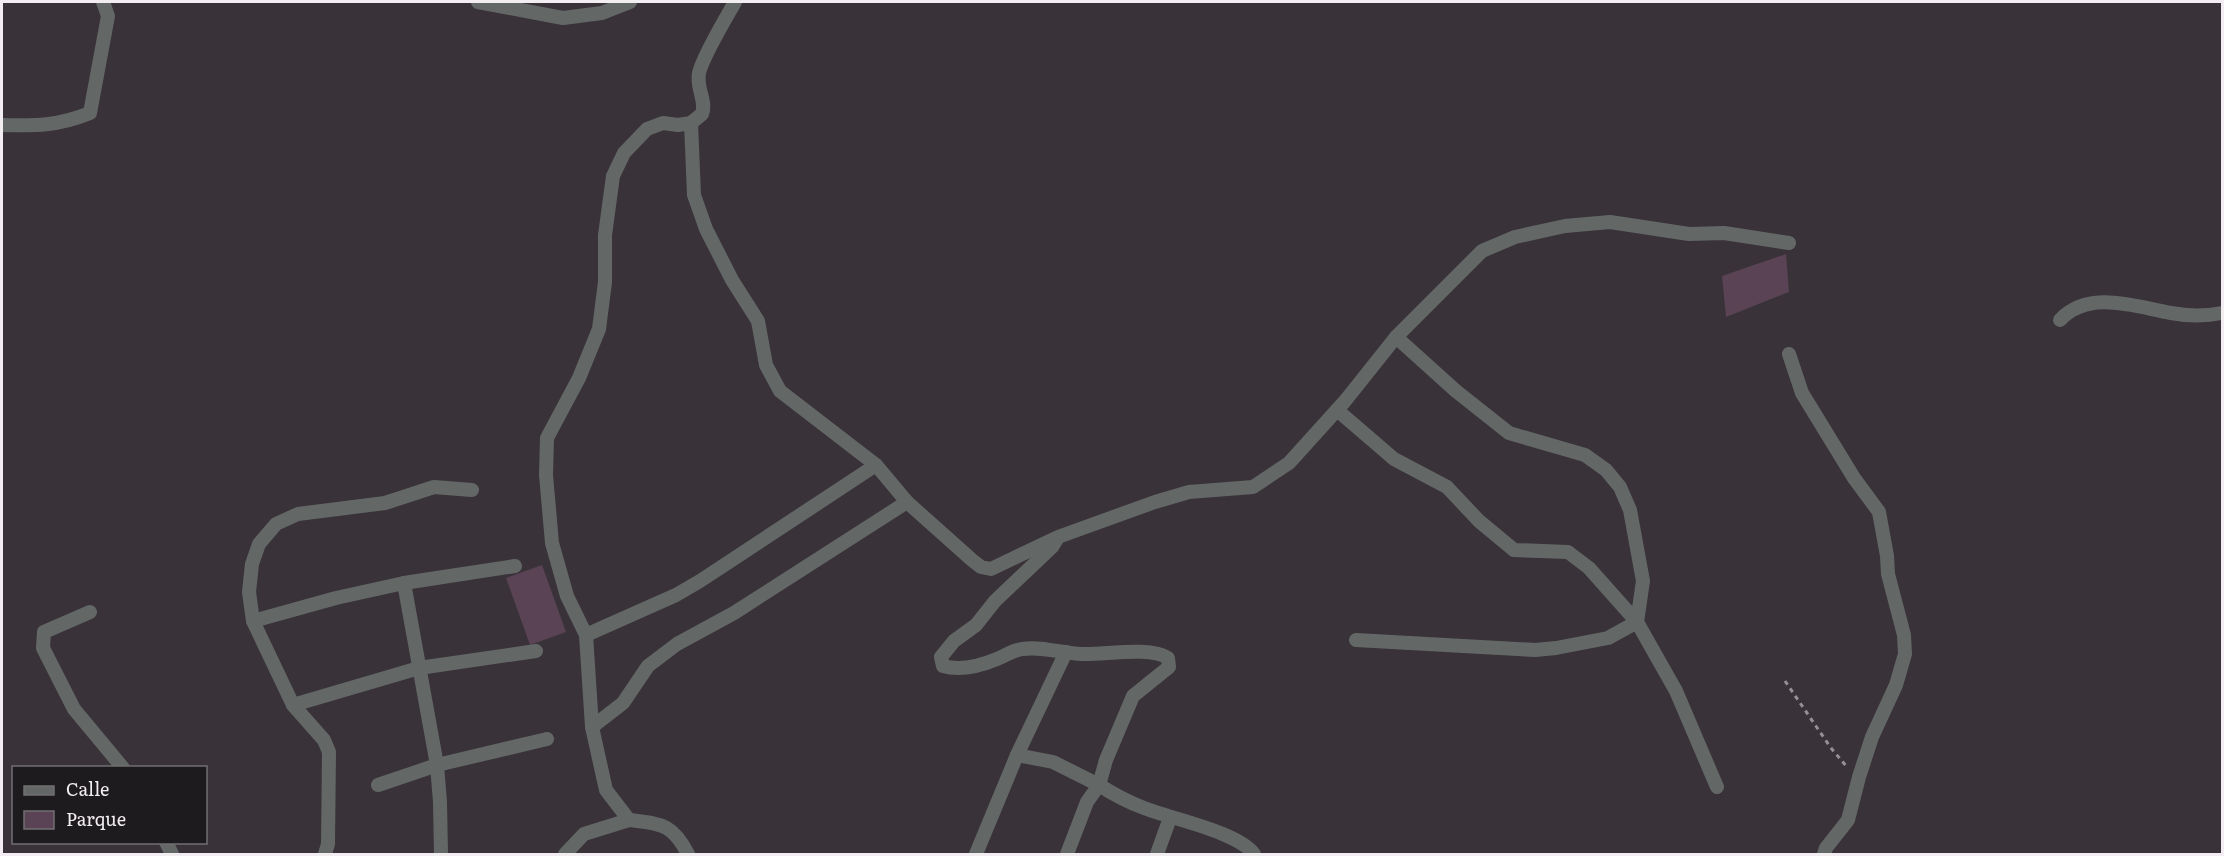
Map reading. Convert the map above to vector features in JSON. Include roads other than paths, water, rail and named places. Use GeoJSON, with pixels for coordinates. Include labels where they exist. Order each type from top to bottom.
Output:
{"type":"FeatureCollection","features":[{"type":"Feature","properties":{"kind":"street"},"geometry":{"type":"LineString","coordinates":[[2,125],[55,124],[68,122],[90,113],[108,16],[103,2]]}},
{"type":"Feature","properties":{"kind":"street"},"geometry":{"type":"LineString","coordinates":[[477,2],[563,18],[602,14],[630,2]]}},
{"type":"Feature","properties":{"kind":"street"},"geometry":{"type":"LineString","coordinates":[[629,820],[606,790],[592,727],[586,635],[567,596],[552,543],[546,475],[547,438],[579,378],[599,329],[605,282],[605,235],[613,176],[624,153],[647,129],[663,123],[678,125],[691,123],[700,117],[704,110],[698,90],[699,73],[735,2]]}},
{"type":"Feature","properties":{"kind":"street"},"geometry":{"type":"LineString","coordinates":[[691,123],[694,195],[705,229],[732,280],[758,321],[766,365],[780,391],[876,465],[907,502],[981,567],[991,569],[1058,537],[1190,492],[1253,487],[1289,463],[1337,410],[1396,337],[1482,251],[1515,237],[1565,226],[1610,222],[1689,234],[1724,233],[1789,243]]}},
{"type":"Feature","properties":{"kind":"street"},"geometry":{"type":"LineString","coordinates":[[2060,320],[2064,315],[2091,303],[2122,302],[2174,314],[2223,314]]}},
{"type":"Feature","properties":{"kind":"street"},"geometry":{"type":"LineString","coordinates":[[1396,337],[1456,391],[1509,433],[1586,455],[1606,470],[1620,487],[1630,510],[1643,581],[1637,622]]}},
{"type":"Feature","properties":{"kind":"street"},"geometry":{"type":"LineString","coordinates":[[1789,354],[1802,393],[1854,477],[1879,512],[1888,574],[1904,635],[1905,654],[1896,685],[1872,737],[1860,772],[1848,820],[1826,848],[1824,855]]}},
{"type":"Feature","properties":{"kind":"street"},"geometry":{"type":"LineString","coordinates":[[1337,410],[1394,459],[1447,488],[1514,550],[1568,552],[1589,568],[1637,622],[1676,691],[1717,787]]}},
{"type":"Feature","properties":{"kind":"street"},"geometry":{"type":"LineString","coordinates":[[586,635],[676,595],[700,581],[876,465]]}},
{"type":"Feature","properties":{"kind":"street"},"geometry":{"type":"LineString","coordinates":[[325,855],[328,844],[329,752],[324,740],[293,705],[253,621],[249,592],[252,564],[259,544],[276,524],[298,514],[385,503],[434,488],[472,490]]}},
{"type":"Feature","properties":{"kind":"street"},"geometry":{"type":"LineString","coordinates":[[592,727],[623,704],[648,666],[677,644],[734,613],[907,502]]}},
{"type":"Feature","properties":{"kind":"street"},"geometry":{"type":"LineString","coordinates":[[1058,537],[1052,548],[995,601],[976,626],[954,640],[941,657],[943,666],[951,668],[969,667],[1020,649],[1046,648],[1080,654],[1163,654],[1168,658],[1169,667],[1132,696],[1106,760],[1099,785],[1087,802],[1067,855]]}},
{"type":"Feature","properties":{"kind":"street"},"geometry":{"type":"LineString","coordinates":[[253,621],[336,598],[404,584],[515,566]]}},
{"type":"Feature","properties":{"kind":"street"},"geometry":{"type":"LineString","coordinates":[[404,584],[437,765],[441,855]]}},
{"type":"Feature","properties":{"kind":"street"},"geometry":{"type":"LineString","coordinates":[[90,612],[44,632],[43,648],[74,709],[121,766]]}},
{"type":"Feature","properties":{"kind":"street"},"geometry":{"type":"LineString","coordinates":[[1356,640],[1535,650],[1608,638],[1637,622]]}},
{"type":"Feature","properties":{"kind":"street"},"geometry":{"type":"LineString","coordinates":[[293,705],[419,669],[536,651]]}},
{"type":"Feature","properties":{"kind":"street"},"geometry":{"type":"LineString","coordinates":[[976,855],[1017,754],[1066,652]]}},
{"type":"Feature","properties":{"kind":"street"},"geometry":{"type":"LineString","coordinates":[[378,785],[437,765],[547,739]]}},
{"type":"Feature","properties":{"kind":"street"},"geometry":{"type":"LineString","coordinates":[[1017,754],[1053,762],[1140,807],[1224,834],[1249,848],[1254,855]]}},
{"type":"Feature","properties":{"kind":"street"},"geometry":{"type":"LineString","coordinates":[[1157,855],[1170,818]]}},
{"type":"Feature","properties":{"kind":"street"},"geometry":{"type":"LineString","coordinates":[[565,855],[567,850],[584,834],[629,820],[661,824],[679,838],[688,855]]}}]}
